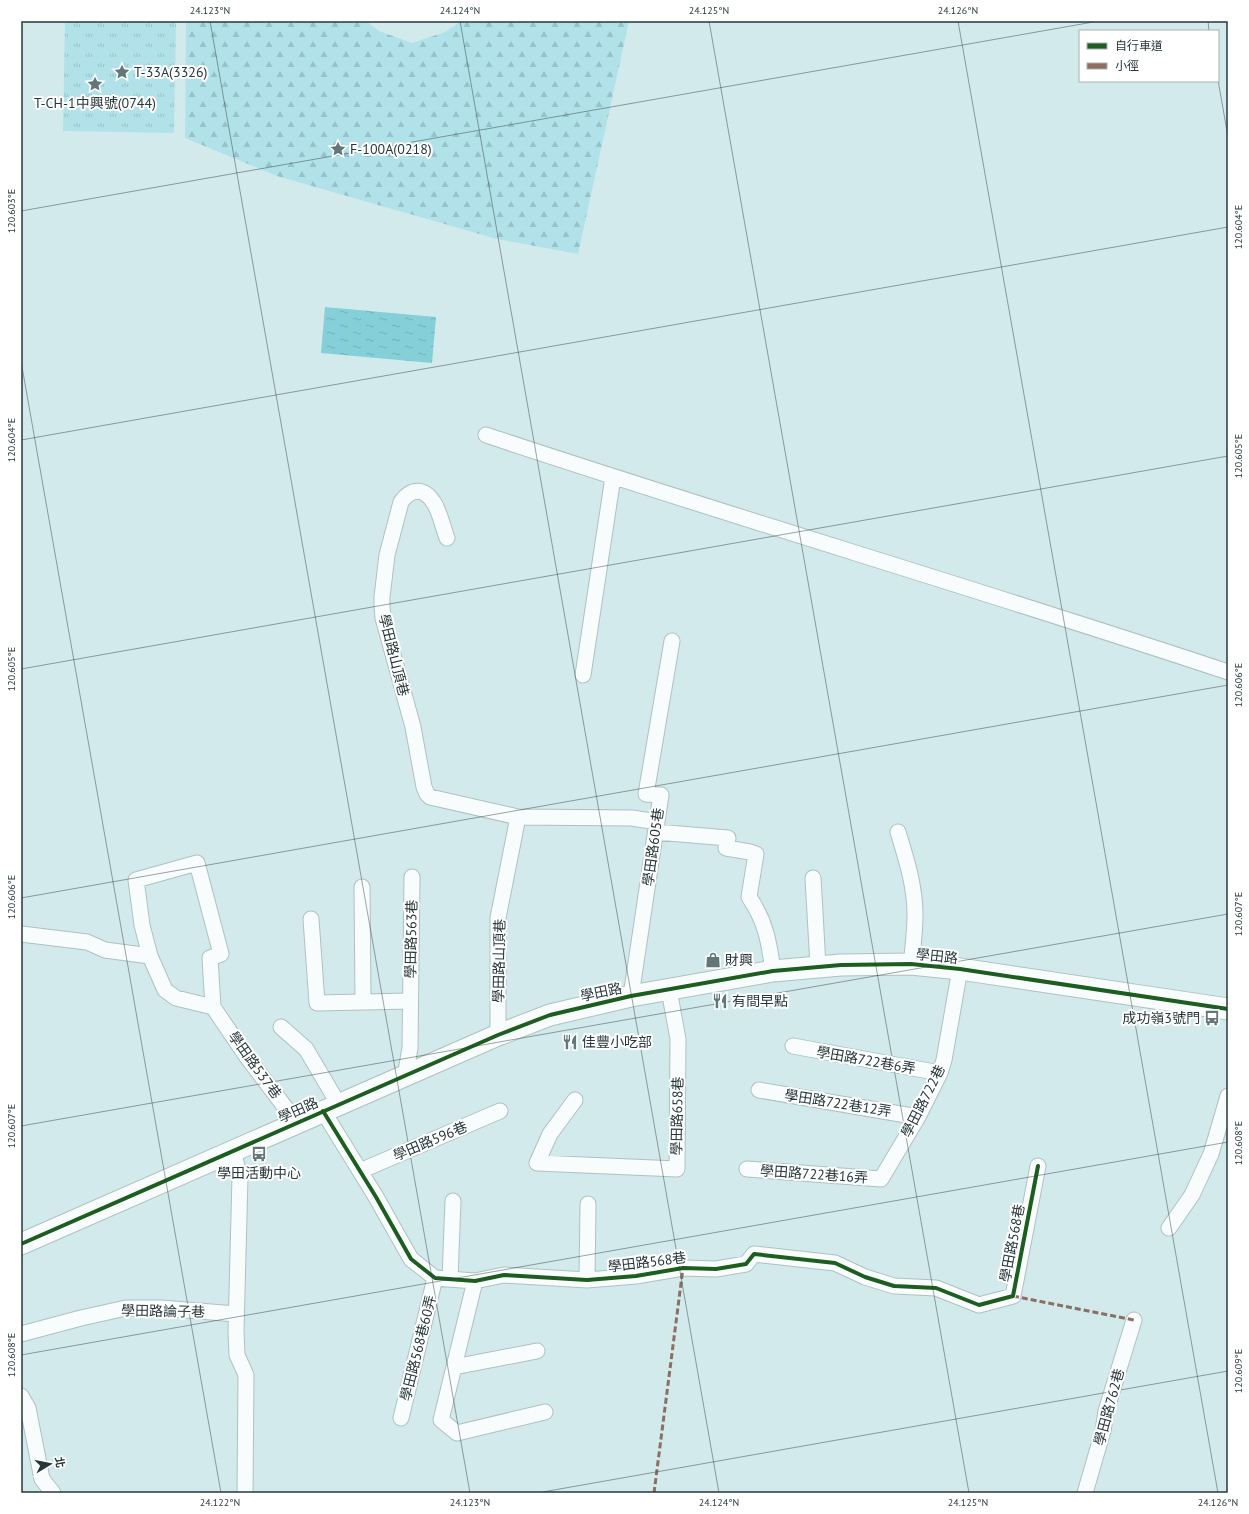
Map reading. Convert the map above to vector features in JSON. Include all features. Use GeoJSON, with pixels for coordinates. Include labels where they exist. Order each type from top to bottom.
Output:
{"type":"FeatureCollection","features":[{"type":"Feature","properties":{"kind":"main road","name":"學田路"},"geometry":{"type":"LineString","coordinates":[[21,1244],[498,1035],[550,1015],[631,996],[773,971],[818,966],[911,964],[1228,1009]]}},
{"type":"Feature","properties":{"kind":"street"},"geometry":{"type":"LineString","coordinates":[[486,435],[613,477],[1094,628],[1228,672]]}},
{"type":"Feature","properties":{"kind":"street"},"geometry":{"type":"LineString","coordinates":[[583,675],[613,477]]}},
{"type":"Feature","properties":{"kind":"street","name":"學田路山頂巷"},"geometry":{"type":"LineString","coordinates":[[447,538],[434,503],[424,493],[418,491],[412,492],[405,496],[401,502],[387,555],[382,597],[383,618],[413,727],[424,787],[427,794],[430,797],[518,817],[632,818],[656,827],[728,838],[726,848],[756,854],[749,897],[759,911],[768,937],[773,971]]}},
{"type":"Feature","properties":{"kind":"street","name":"學田路605巷"},"geometry":{"type":"LineString","coordinates":[[631,996],[661,795],[646,794],[672,641]]}},
{"type":"Feature","properties":{"kind":"street","name":"學田路山頂巷"},"geometry":{"type":"LineString","coordinates":[[498,1035],[498,918],[518,817]]}},
{"type":"Feature","properties":{"kind":"street"},"geometry":{"type":"LineString","coordinates":[[898,832],[906,857],[914,892],[915,914],[911,964]]}},
{"type":"Feature","properties":{"kind":"street"},"geometry":{"type":"LineString","coordinates":[[196,863],[220,954],[210,958],[213,1007],[176,998],[165,990],[150,956],[142,925],[136,880],[196,863]]}},
{"type":"Feature","properties":{"kind":"street","name":"學田路563巷"},"geometry":{"type":"LineString","coordinates":[[405,1076],[410,1048],[412,877]]}},
{"type":"Feature","properties":{"kind":"street"},"geometry":{"type":"LineString","coordinates":[[813,878],[818,966]]}},
{"type":"Feature","properties":{"kind":"street"},"geometry":{"type":"LineString","coordinates":[[362,887],[363,1002]]}},
{"type":"Feature","properties":{"kind":"street"},"geometry":{"type":"LineString","coordinates":[[311,919],[317,1003],[410,1001]]}},
{"type":"Feature","properties":{"kind":"street"},"geometry":{"type":"LineString","coordinates":[[21,934],[88,942],[105,950],[150,956]]}},
{"type":"Feature","properties":{"kind":"street","name":"學田路722巷"},"geometry":{"type":"LineString","coordinates":[[881,1179],[918,1117],[940,1073],[944,1060],[960,970]]}},
{"type":"Feature","properties":{"kind":"street","name":"學田路658巷"},"geometry":{"type":"LineString","coordinates":[[575,1100],[550,1134],[537,1164],[676,1169],[678,1039],[669,990]]}},
{"type":"Feature","properties":{"kind":"street","name":"學田路537巷"},"geometry":{"type":"LineString","coordinates":[[213,1007],[247,1057],[297,1123]]}},
{"type":"Feature","properties":{"kind":"street"},"geometry":{"type":"LineString","coordinates":[[281,1028],[306,1049],[360,1171],[411,1259],[443,1279]]}},
{"type":"Feature","properties":{"kind":"street","name":"學田路722巷6弄"},"geometry":{"type":"LineString","coordinates":[[792,1046],[940,1073]]}},
{"type":"Feature","properties":{"kind":"street","name":"學田路722巷12弄"},"geometry":{"type":"LineString","coordinates":[[759,1090],[918,1117]]}},
{"type":"Feature","properties":{"kind":"street"},"geometry":{"type":"LineString","coordinates":[[1169,1228],[1192,1194],[1211,1154],[1228,1096]]}},
{"type":"Feature","properties":{"kind":"street","name":"學田路596巷"},"geometry":{"type":"LineString","coordinates":[[360,1171],[500,1111]]}},
{"type":"Feature","properties":{"kind":"street"},"geometry":{"type":"LineString","coordinates":[[233,1151],[240,1177],[236,1331],[237,1356],[246,1375],[245,1493]]}},
{"type":"Feature","properties":{"kind":"street","name":"學田路568巷"},"geometry":{"type":"LineString","coordinates":[[443,1279],[475,1281],[504,1275],[587,1280],[636,1276],[683,1268],[716,1269],[746,1264],[754,1254],[835,1263],[865,1277],[894,1286],[936,1288],[979,1304],[1004,1300],[1013,1296],[1038,1166]]}},
{"type":"Feature","properties":{"kind":"street","name":"學田路722巷16弄"},"geometry":{"type":"LineString","coordinates":[[747,1169],[881,1179]]}},
{"type":"Feature","properties":{"kind":"street","name":"學田路568巷60弄"},"geometry":{"type":"LineString","coordinates":[[401,1418],[443,1279],[453,1201]]}},
{"type":"Feature","properties":{"kind":"street"},"geometry":{"type":"LineString","coordinates":[[587,1280],[588,1204]]}},
{"type":"Feature","properties":{"kind":"street"},"geometry":{"type":"LineString","coordinates":[[475,1281],[441,1420],[457,1433],[545,1412]]}},
{"type":"Feature","properties":{"kind":"street","name":"學田路論子巷"},"geometry":{"type":"LineString","coordinates":[[21,1334],[126,1308],[161,1308],[236,1314]]}},
{"type":"Feature","properties":{"kind":"street","name":"學田路762巷"},"geometry":{"type":"LineString","coordinates":[[1084,1493],[1103,1431],[1106,1411],[1134,1320]]}},
{"type":"Feature","properties":{"kind":"street"},"geometry":{"type":"LineString","coordinates":[[454,1366],[537,1351]]}},
{"type":"Feature","properties":{"kind":"street"},"geometry":{"type":"LineString","coordinates":[[21,1396],[28,1408],[42,1479],[53,1493]]}},
{"type":"Feature","properties":{"kind":"green space"},"geometry":{"type":"Polygon","coordinates":[[[65,21],[176,21],[174,133],[63,131],[65,21]]]}},
{"type":"Feature","properties":{"kind":"green space"},"geometry":{"type":"Polygon","coordinates":[[[186,21],[366,21],[379,31],[412,43],[445,32],[461,21],[629,21],[578,254],[497,239],[277,176],[185,138],[186,21]]]}},
{"type":"Feature","properties":{"kind":"water"},"geometry":{"type":"Polygon","coordinates":[[[325,307],[436,317],[432,363],[321,353],[325,307]]]}},
{"type":"Feature","properties":{"kind":"marked path"},"geometry":{"type":"LineString","coordinates":[[654,1493],[683,1268]]}},
{"type":"Feature","properties":{"kind":"marked path"},"geometry":{"type":"LineString","coordinates":[[1013,1296],[1134,1320]]}},
{"type":"Feature","properties":{"kind":"cycle path"},"geometry":{"type":"LineString","coordinates":[[21,1244],[498,1035],[550,1015],[631,996],[773,971],[841,965],[911,964],[960,969],[1228,1009]]}},
{"type":"Feature","properties":{"kind":"cycle path"},"geometry":{"type":"LineString","coordinates":[[323,1111],[376,1197],[411,1259],[435,1278],[475,1281],[504,1275],[587,1280],[636,1276],[683,1268],[716,1269],[746,1264],[754,1254],[835,1263],[865,1277],[894,1286],[936,1288],[979,1305],[1013,1296],[1038,1166]]}},
{"type":"Feature","properties":{"kind":"place","name":"T-33A(3326)"},"geometry":{"type":"Point","coordinates":[122,72]}},
{"type":"Feature","properties":{"kind":"place","name":"T-CH-1中興號(0744)"},"geometry":{"type":"Point","coordinates":[95,84]}},
{"type":"Feature","properties":{"kind":"place","name":"F-100A(0218)"},"geometry":{"type":"Point","coordinates":[338,149]}},
{"type":"Feature","properties":{"kind":"place","name":"財興"},"geometry":{"type":"Point","coordinates":[713,960]}},
{"type":"Feature","properties":{"kind":"place","name":"有間早點"},"geometry":{"type":"Point","coordinates":[720,1001]}},
{"type":"Feature","properties":{"kind":"place","name":"成功嶺3號門"},"geometry":{"type":"Point","coordinates":[1212,1018]}},
{"type":"Feature","properties":{"kind":"place","name":"佳豐小吃部"},"geometry":{"type":"Point","coordinates":[570,1042]}},
{"type":"Feature","properties":{"kind":"place","name":"學田活動中心"},"geometry":{"type":"Point","coordinates":[259,1154]}}]}
